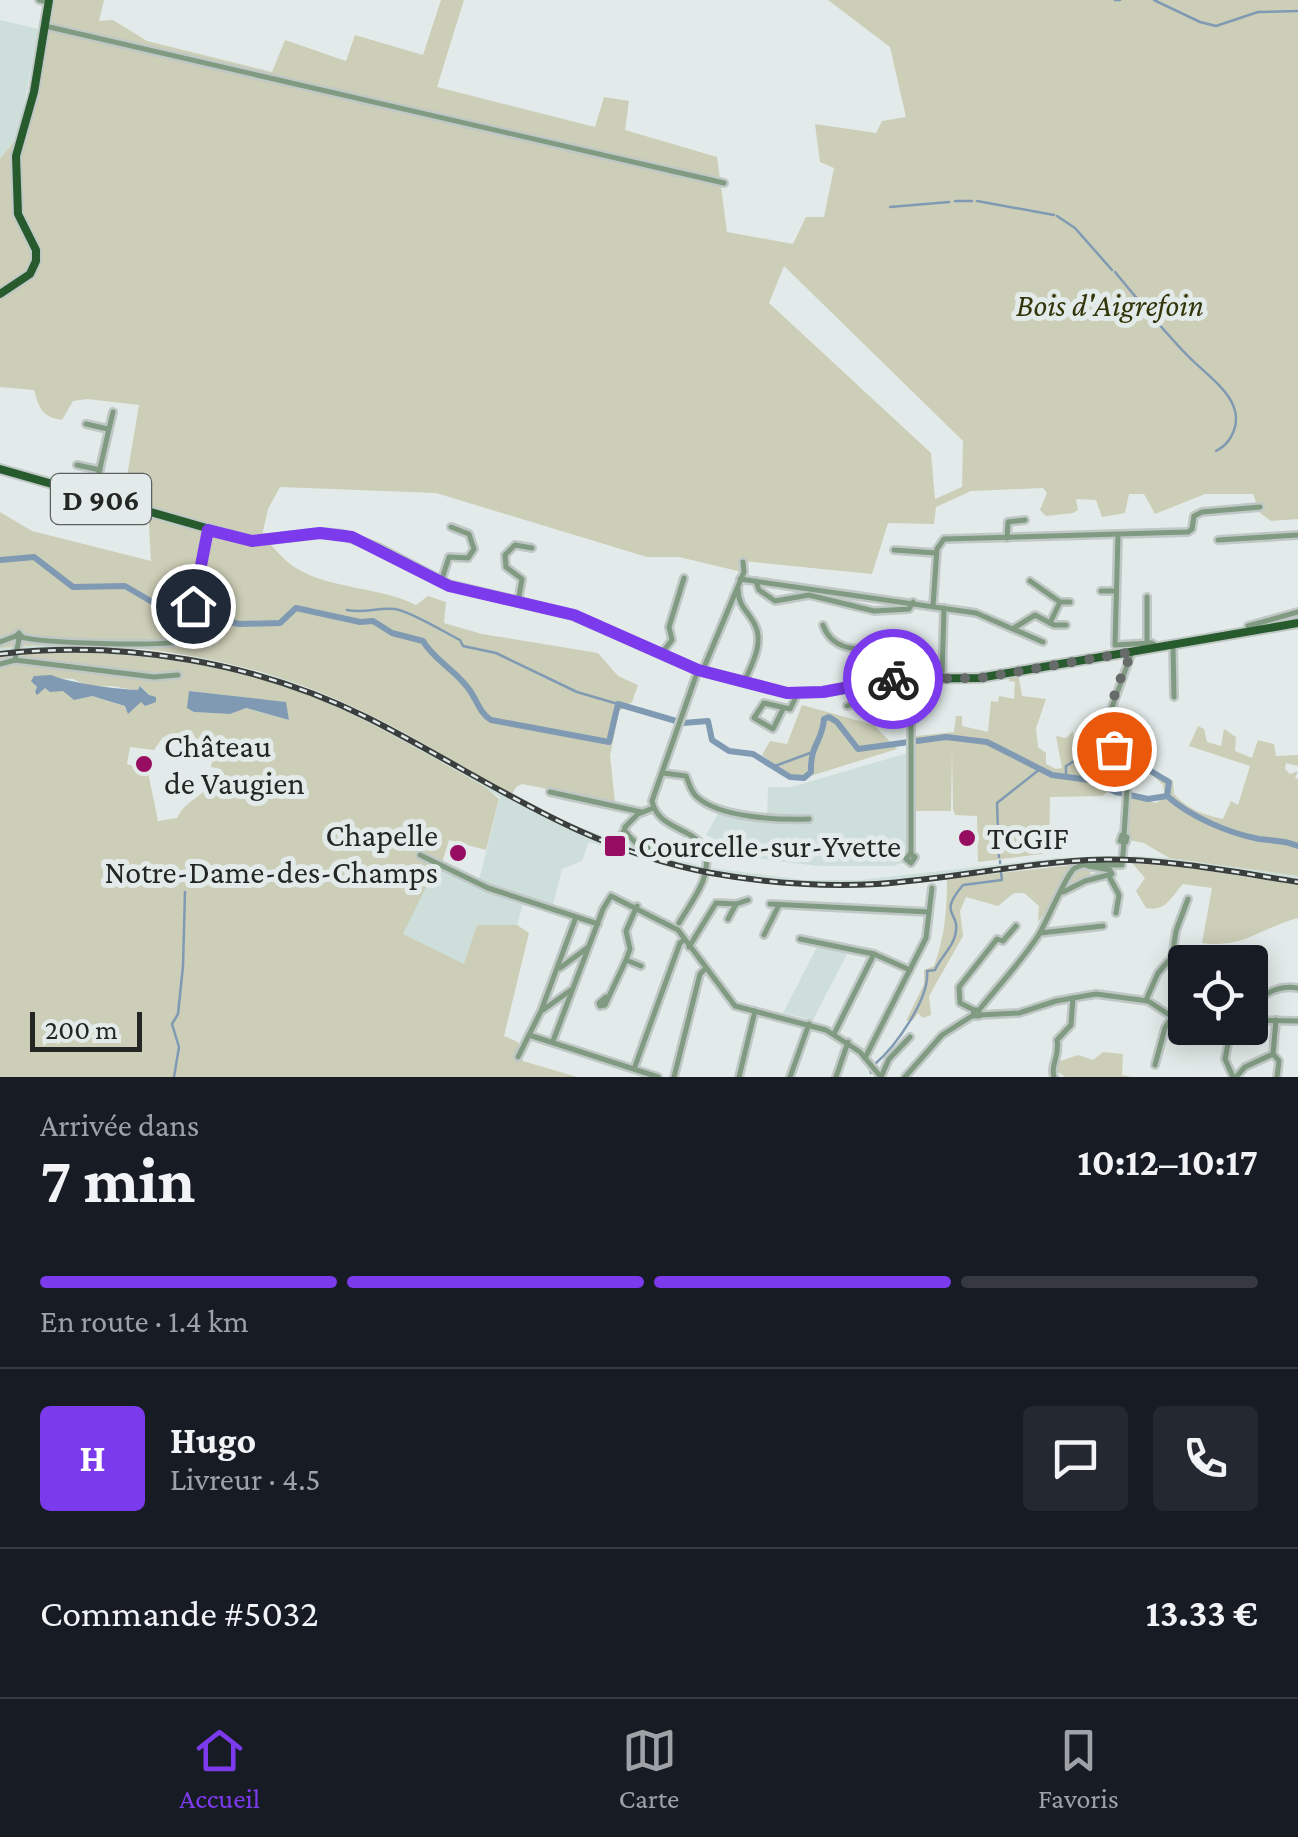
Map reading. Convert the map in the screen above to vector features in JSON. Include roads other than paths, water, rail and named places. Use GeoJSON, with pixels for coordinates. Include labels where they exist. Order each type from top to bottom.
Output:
{"type":"FeatureCollection","features":[{"type":"Feature","properties":{"kind":"main road"},"geometry":{"type":"LineString","coordinates":[[0,294],[30,274],[36,261],[36,250],[18,214],[16,156],[34,92],[44,0]]}},
{"type":"Feature","properties":{"kind":"main road","name":"D 906"},"geometry":{"type":"LineString","coordinates":[[0,468],[252,541],[343,534],[441,582],[574,615],[700,671]]}},
{"type":"Feature","properties":{"kind":"main road"},"geometry":{"type":"LineString","coordinates":[[700,671],[798,693],[823,692],[877,680],[980,678],[1298,624]]}},
{"type":"Feature","properties":{"kind":"street"},"geometry":{"type":"LineString","coordinates":[[44,26],[724,183]]}},
{"type":"Feature","properties":{"kind":"street"},"geometry":{"type":"LineString","coordinates":[[94,497],[112,412]]}},
{"type":"Feature","properties":{"kind":"street"},"geometry":{"type":"LineString","coordinates":[[86,424],[108,429]]}},
{"type":"Feature","properties":{"kind":"street"},"geometry":{"type":"LineString","coordinates":[[77,465],[100,470]]}},
{"type":"Feature","properties":{"kind":"street"},"geometry":{"type":"LineString","coordinates":[[933,606],[936,553],[939,542],[950,537],[1188,532],[1193,518],[1202,512],[1260,507]]}},
{"type":"Feature","properties":{"kind":"street"},"geometry":{"type":"LineString","coordinates":[[1007,538],[1008,522],[1025,520]]}},
{"type":"Feature","properties":{"kind":"street"},"geometry":{"type":"LineString","coordinates":[[441,582],[448,558],[468,558],[474,549],[469,534],[451,527]]}},
{"type":"Feature","properties":{"kind":"street"},"geometry":{"type":"LineString","coordinates":[[0,642],[19,637],[150,644],[178,640],[187,629],[208,530]]}},
{"type":"Feature","properties":{"kind":"street"},"geometry":{"type":"LineString","coordinates":[[1118,535],[1115,645],[1147,643],[1159,648]]}},
{"type":"Feature","properties":{"kind":"street"},"geometry":{"type":"LineString","coordinates":[[1218,540],[1298,536]]}},
{"type":"Feature","properties":{"kind":"street"},"geometry":{"type":"LineString","coordinates":[[518,602],[522,579],[506,567],[506,554],[515,546],[532,548]]}},
{"type":"Feature","properties":{"kind":"street"},"geometry":{"type":"LineString","coordinates":[[894,550],[936,553]]}},
{"type":"Feature","properties":{"kind":"street"},"geometry":{"type":"LineString","coordinates":[[743,562],[738,600],[755,624],[759,639],[745,680]]}},
{"type":"Feature","properties":{"kind":"street"},"geometry":{"type":"LineString","coordinates":[[661,654],[672,640],[669,627],[684,578]]}},
{"type":"Feature","properties":{"kind":"street"},"geometry":{"type":"LineString","coordinates":[[741,580],[913,602],[987,616],[1043,642]]}},
{"type":"Feature","properties":{"kind":"street"},"geometry":{"type":"LineString","coordinates":[[676,927],[701,886],[706,856],[698,838],[664,820],[654,808],[653,797],[682,712],[741,580]]}},
{"type":"Feature","properties":{"kind":"street"},"geometry":{"type":"LineString","coordinates":[[756,581],[759,590],[776,602],[798,595],[816,595],[880,612],[908,609],[913,602]]}},
{"type":"Feature","properties":{"kind":"street"},"geometry":{"type":"LineString","coordinates":[[1030,582],[1060,602],[1070,602]]}},
{"type":"Feature","properties":{"kind":"street"},"geometry":{"type":"LineString","coordinates":[[1101,591],[1116,591]]}},
{"type":"Feature","properties":{"kind":"street"},"geometry":{"type":"LineString","coordinates":[[1147,643],[1148,597]]}},
{"type":"Feature","properties":{"kind":"street"},"geometry":{"type":"LineString","coordinates":[[1050,623],[1060,602]]}},
{"type":"Feature","properties":{"kind":"street"},"geometry":{"type":"LineString","coordinates":[[942,680],[944,608]]}},
{"type":"Feature","properties":{"kind":"street"},"geometry":{"type":"LineString","coordinates":[[1252,629],[1298,612]]}},
{"type":"Feature","properties":{"kind":"street"},"geometry":{"type":"LineString","coordinates":[[1014,628],[1030,615],[1066,625]]}},
{"type":"Feature","properties":{"kind":"street"},"geometry":{"type":"LineString","coordinates":[[823,624],[831,640],[841,646],[872,648],[904,640],[930,655],[918,667],[864,670]]}},
{"type":"Feature","properties":{"kind":"street"},"geometry":{"type":"LineString","coordinates":[[16,660],[19,637]]}},
{"type":"Feature","properties":{"kind":"street"},"geometry":{"type":"LineString","coordinates":[[1173,645],[1174,697]]}},
{"type":"Feature","properties":{"kind":"street"},"geometry":{"type":"LineString","coordinates":[[905,1077],[942,1035],[977,1013],[1040,933],[1045,917],[1064,892],[1070,872],[1088,866],[1122,865],[1127,793],[1108,718],[1132,652]]}},
{"type":"Feature","properties":{"kind":"street"},"geometry":{"type":"LineString","coordinates":[[0,664],[16,660],[60,662],[154,677],[178,675]]}},
{"type":"Feature","properties":{"kind":"street"},"geometry":{"type":"LineString","coordinates":[[911,680],[911,854]]}},
{"type":"Feature","properties":{"kind":"street"},"geometry":{"type":"LineString","coordinates":[[783,709],[773,729],[754,718],[764,703],[793,708],[798,693]]}},
{"type":"Feature","properties":{"kind":"street"},"geometry":{"type":"LineString","coordinates":[[847,706],[889,701],[902,710],[911,709]]}},
{"type":"Feature","properties":{"kind":"street"},"geometry":{"type":"LineString","coordinates":[[902,710],[903,720],[911,720]]}},
{"type":"Feature","properties":{"kind":"street"},"geometry":{"type":"LineString","coordinates":[[663,773],[686,776],[693,794],[719,809],[784,820],[808,819]]}},
{"type":"Feature","properties":{"kind":"street"},"geometry":{"type":"LineString","coordinates":[[550,792],[641,812]]}},
{"type":"Feature","properties":{"kind":"street"},"geometry":{"type":"LineString","coordinates":[[654,808],[641,812],[625,826],[626,833],[636,844],[670,855]]}},
{"type":"Feature","properties":{"kind":"street"},"geometry":{"type":"LineString","coordinates":[[420,855],[488,888],[598,924]]}},
{"type":"Feature","properties":{"kind":"street"},"geometry":{"type":"LineString","coordinates":[[1088,866],[1110,870],[1119,895],[1116,913]]}},
{"type":"Feature","properties":{"kind":"street"},"geometry":{"type":"LineString","coordinates":[[1064,892],[1085,881],[1110,877]]}},
{"type":"Feature","properties":{"kind":"street"},"geometry":{"type":"LineString","coordinates":[[866,1058],[926,938],[932,888]]}},
{"type":"Feature","properties":{"kind":"street"},"geometry":{"type":"LineString","coordinates":[[553,1041],[612,896],[676,927],[731,1003],[834,1034],[866,1058],[881,1077],[890,1058],[910,1037]]}},
{"type":"Feature","properties":{"kind":"street"},"geometry":{"type":"LineString","coordinates":[[1175,945],[1188,898]]}},
{"type":"Feature","properties":{"kind":"street"},"geometry":{"type":"LineString","coordinates":[[687,944],[716,903],[748,900]]}},
{"type":"Feature","properties":{"kind":"street"},"geometry":{"type":"LineString","coordinates":[[728,919],[736,904]]}},
{"type":"Feature","properties":{"kind":"street"},"geometry":{"type":"LineString","coordinates":[[770,904],[929,912]]}},
{"type":"Feature","properties":{"kind":"street"},"geometry":{"type":"LineString","coordinates":[[764,935],[779,904]]}},
{"type":"Feature","properties":{"kind":"street"},"geometry":{"type":"LineString","coordinates":[[606,997],[630,949],[626,931],[636,906]]}},
{"type":"Feature","properties":{"kind":"street"},"geometry":{"type":"LineString","coordinates":[[518,1057],[541,1011],[576,917]]}},
{"type":"Feature","properties":{"kind":"street"},"geometry":{"type":"LineString","coordinates":[[1016,926],[1003,941],[997,939],[959,986],[960,1003],[977,1013],[1020,1013],[1096,994],[1146,1000],[1168,1014]]}},
{"type":"Feature","properties":{"kind":"street"},"geometry":{"type":"LineString","coordinates":[[1040,933],[1103,926]]}},
{"type":"Feature","properties":{"kind":"street"},"geometry":{"type":"LineString","coordinates":[[800,939],[874,954],[910,970]]}},
{"type":"Feature","properties":{"kind":"street"},"geometry":{"type":"LineString","coordinates":[[634,1069],[680,944],[687,944]]}},
{"type":"Feature","properties":{"kind":"street"},"geometry":{"type":"LineString","coordinates":[[557,970],[590,945]]}},
{"type":"Feature","properties":{"kind":"street"},"geometry":{"type":"LineString","coordinates":[[834,1034],[874,954]]}},
{"type":"Feature","properties":{"kind":"street"},"geometry":{"type":"LineString","coordinates":[[626,960],[641,966]]}},
{"type":"Feature","properties":{"kind":"street"},"geometry":{"type":"LineString","coordinates":[[1146,1000],[1168,962]]}},
{"type":"Feature","properties":{"kind":"street"},"geometry":{"type":"LineString","coordinates":[[674,1077],[700,974],[705,968]]}},
{"type":"Feature","properties":{"kind":"street"},"geometry":{"type":"LineString","coordinates":[[1268,994],[1285,986],[1298,988]]}},
{"type":"Feature","properties":{"kind":"street"},"geometry":{"type":"LineString","coordinates":[[541,1011],[574,988]]}},
{"type":"Feature","properties":{"kind":"street"},"geometry":{"type":"LineString","coordinates":[[1054,1077],[1052,1070],[1060,1052],[1058,1038],[1071,1026],[1073,997]]}},
{"type":"Feature","properties":{"kind":"street"},"geometry":{"type":"LineString","coordinates":[[739,1077],[754,1012]]}},
{"type":"Feature","properties":{"kind":"street"},"geometry":{"type":"LineString","coordinates":[[1268,1020],[1298,1021]]}},
{"type":"Feature","properties":{"kind":"street"},"geometry":{"type":"LineString","coordinates":[[1272,1054],[1276,1020]]}},
{"type":"Feature","properties":{"kind":"street"},"geometry":{"type":"LineString","coordinates":[[1156,1064],[1168,1023]]}},
{"type":"Feature","properties":{"kind":"street"},"geometry":{"type":"LineString","coordinates":[[790,1077],[809,1024]]}},
{"type":"Feature","properties":{"kind":"street"},"geometry":{"type":"LineString","coordinates":[[529,1035],[658,1077]]}},
{"type":"Feature","properties":{"kind":"street"},"geometry":{"type":"LineString","coordinates":[[836,1077],[848,1042]]}},
{"type":"Feature","properties":{"kind":"street"},"geometry":{"type":"LineString","coordinates":[[1227,1045],[1225,1055],[1235,1077],[1272,1054]]}},
{"type":"Feature","properties":{"kind":"street"},"geometry":{"type":"LineString","coordinates":[[1272,1054],[1279,1061],[1277,1077]]}},
{"type":"Feature","properties":{"kind":"water"},"geometry":{"type":"Polygon","coordinates":[[[51,675],[107,687],[138,690],[140,686],[156,697],[156,702],[145,706],[141,702],[128,714],[125,706],[92,696],[74,700],[63,691],[50,692],[45,688],[37,695],[37,687],[31,681],[34,676],[51,675]]]}},
{"type":"Feature","properties":{"kind":"water"},"geometry":{"type":"Polygon","coordinates":[[[189,691],[286,702],[289,720],[246,708],[230,714],[194,712],[187,708],[189,691]]]}},
{"type":"Feature","properties":{"kind":"waterway"},"geometry":{"type":"LineString","coordinates":[[1115,0],[1120,0]]}},
{"type":"Feature","properties":{"kind":"waterway"},"geometry":{"type":"LineString","coordinates":[[1154,0],[1216,26],[1258,12],[1298,11]]}},
{"type":"Feature","properties":{"kind":"waterway"},"geometry":{"type":"LineString","coordinates":[[955,201],[972,201]]}},
{"type":"Feature","properties":{"kind":"waterway"},"geometry":{"type":"LineString","coordinates":[[977,201],[1054,215]]}},
{"type":"Feature","properties":{"kind":"waterway"},"geometry":{"type":"LineString","coordinates":[[890,207],[949,202]]}},
{"type":"Feature","properties":{"kind":"waterway"},"geometry":{"type":"LineString","coordinates":[[1057,216],[1075,228],[1112,270]]}},
{"type":"Feature","properties":{"kind":"waterway"},"geometry":{"type":"LineString","coordinates":[[1115,272],[1230,398],[1235,412],[1234,432],[1216,451]]}},
{"type":"Feature","properties":{"kind":"waterway"},"geometry":{"type":"LineString","coordinates":[[0,560],[34,557],[73,587],[125,586],[154,603],[239,624],[280,623],[296,608],[360,622],[373,621],[392,633],[423,641],[463,682],[491,720],[609,742],[618,704],[683,723],[708,721],[712,740],[729,751],[753,754],[790,777],[804,778],[811,772],[812,755],[824,719],[829,717],[858,749],[946,737],[987,742],[1052,775],[1090,780],[1116,792],[1148,799],[1167,796]]}},
{"type":"Feature","properties":{"kind":"waterway"},"geometry":{"type":"LineString","coordinates":[[347,610],[401,611],[460,640],[463,646],[496,653],[577,692],[618,704]]}},
{"type":"Feature","properties":{"kind":"waterway"},"geometry":{"type":"LineString","coordinates":[[1066,777],[1066,766],[1076,760],[1084,747],[1103,746],[1111,750]]}},
{"type":"Feature","properties":{"kind":"waterway"},"geometry":{"type":"LineString","coordinates":[[775,766],[810,753]]}},
{"type":"Feature","properties":{"kind":"waterway"},"geometry":{"type":"LineString","coordinates":[[1114,757],[1117,773]]}},
{"type":"Feature","properties":{"kind":"waterway"},"geometry":{"type":"LineString","coordinates":[[999,857],[997,803],[1040,769]]}},
{"type":"Feature","properties":{"kind":"waterway"},"geometry":{"type":"LineString","coordinates":[[1107,788],[1117,773],[1149,770],[1169,782],[1167,796]]}},
{"type":"Feature","properties":{"kind":"waterway"},"geometry":{"type":"LineString","coordinates":[[1167,796],[1187,811],[1223,828],[1298,846]]}},
{"type":"Feature","properties":{"kind":"waterway"},"geometry":{"type":"LineString","coordinates":[[875,1064],[910,1021],[923,994],[927,971],[935,970],[953,940],[956,928],[950,908],[955,895],[963,885],[1002,880],[1001,872]]}},
{"type":"Feature","properties":{"kind":"waterway"},"geometry":{"type":"LineString","coordinates":[[174,1077],[179,1047],[172,1024],[178,1014],[183,966],[185,892]]}},
{"type":"Feature","properties":{"kind":"waterway"},"geometry":{"type":"LineString","coordinates":[[870,1069],[871,1073]]}},
{"type":"Feature","properties":{"kind":"railway"},"geometry":{"type":"LineString","coordinates":[[0,654],[47,650],[141,653],[235,669],[281,682],[368,718],[574,829],[663,862],[711,873],[794,883],[856,885],[1061,862],[1114,860],[1193,866],[1298,882]]}},
{"type":"Feature","properties":{"kind":"place","name":"Château de Vaugien"},"geometry":{"type":"Point","coordinates":[144,764]}},
{"type":"Feature","properties":{"kind":"place","name":"TCGIF"},"geometry":{"type":"Point","coordinates":[967,838]}},
{"type":"Feature","properties":{"kind":"place","name":"Courcelle-sur-Yvette"},"geometry":{"type":"Point","coordinates":[615,846]}},
{"type":"Feature","properties":{"kind":"place","name":"Chapelle Notre-Dame-des-Champs"},"geometry":{"type":"Point","coordinates":[458,853]}},
{"type":"Feature","properties":{"kind":"park label","name":"Bois d'Aigrefoin"},"geometry":{"type":"Point","coordinates":[1110,305]}}]}
